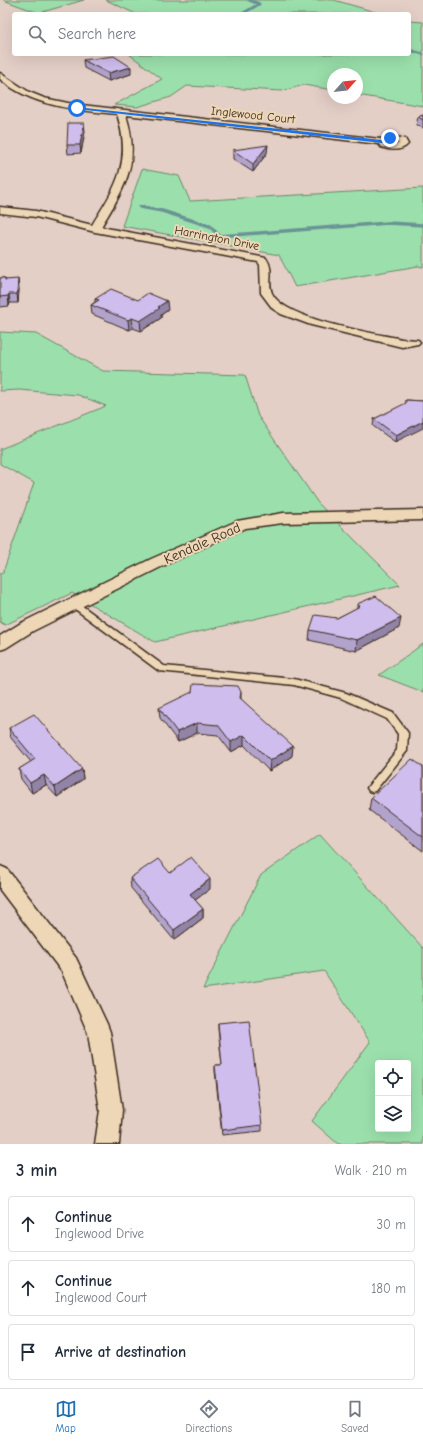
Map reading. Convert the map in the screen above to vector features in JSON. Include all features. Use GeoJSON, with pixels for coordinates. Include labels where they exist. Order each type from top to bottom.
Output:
{"type":"FeatureCollection","features":[{"type":"Feature","properties":{"kind":"street","name":"Inglewood Court"},"geometry":{"type":"LineString","coordinates":[[0,75],[9,84],[25,93],[40,99],[77,108],[382,142]]}},
{"type":"Feature","properties":{"kind":"street"},"geometry":{"type":"LineString","coordinates":[[95,229],[123,180],[129,155],[122,112]]}},
{"type":"Feature","properties":{"kind":"street","name":"Harrington Drive"},"geometry":{"type":"LineString","coordinates":[[0,210],[36,214],[95,229],[262,260],[265,265],[266,293],[277,307],[286,312],[314,323],[402,343],[414,342]]}},
{"type":"Feature","properties":{"kind":"street","name":"Kendale Road"},"geometry":{"type":"LineString","coordinates":[[0,644],[27,627],[156,563],[242,524],[283,518],[423,515]]}},
{"type":"Feature","properties":{"kind":"street"},"geometry":{"type":"LineString","coordinates":[[0,875],[69,966],[99,1032],[111,1110],[107,1144]]}},
{"type":"Feature","properties":{"kind":"lane"},"geometry":{"type":"LineString","coordinates":[[74,604],[162,669],[294,682],[343,695],[390,716],[404,733],[402,751],[372,788]]}},
{"type":"Feature","properties":{"kind":"green space"},"geometry":{"type":"Polygon","coordinates":[[[3,0],[84,0],[42,12],[36,12],[3,0]]]}},
{"type":"Feature","properties":{"kind":"green space"},"geometry":{"type":"Polygon","coordinates":[[[106,0],[334,0],[375,12],[132,12],[106,0]]]}},
{"type":"Feature","properties":{"kind":"green space"},"geometry":{"type":"Polygon","coordinates":[[[411,21],[423,22],[423,106],[363,96],[363,68],[327,68],[327,89],[304,85],[282,91],[187,86],[171,97],[137,107],[114,105],[162,79],[132,56],[411,56],[411,21]]]}},
{"type":"Feature","properties":{"kind":"green space"},"geometry":{"type":"Polygon","coordinates":[[[142,169],[179,176],[190,201],[423,188],[423,267],[418,266],[295,287],[279,255],[122,226],[142,169]]]}},
{"type":"Feature","properties":{"kind":"green space"},"geometry":{"type":"Polygon","coordinates":[[[0,332],[36,334],[103,371],[245,375],[258,416],[318,503],[400,585],[155,642],[72,593],[5,625],[0,622],[0,574],[3,572],[34,483],[0,464],[0,449],[106,406],[78,395],[19,390],[0,391],[0,332]]]}},
{"type":"Feature","properties":{"kind":"green space"},"geometry":{"type":"Polygon","coordinates":[[[423,644],[423,692],[379,675],[423,644]]]}},
{"type":"Feature","properties":{"kind":"green space"},"geometry":{"type":"Polygon","coordinates":[[[320,834],[423,948],[423,1144],[338,1144],[312,1121],[370,1042],[324,971],[203,989],[261,875],[320,834]]]}},
{"type":"Feature","properties":{"kind":"building"},"geometry":{"type":"Polygon","coordinates":[[[114,56],[131,67],[108,73],[83,60],[114,56]]]}},
{"type":"Feature","properties":{"kind":"building"},"geometry":{"type":"Polygon","coordinates":[[[423,115],[423,120],[418,117],[423,115]]]}},
{"type":"Feature","properties":{"kind":"building"},"geometry":{"type":"Polygon","coordinates":[[[68,123],[84,123],[80,145],[67,145],[68,123]]]}},
{"type":"Feature","properties":{"kind":"building"},"geometry":{"type":"Polygon","coordinates":[[[268,145],[253,164],[233,150],[268,145]]]}},
{"type":"Feature","properties":{"kind":"building"},"geometry":{"type":"Polygon","coordinates":[[[0,278],[5,278],[5,280],[18,279],[17,294],[9,294],[8,296],[0,297],[0,278]]]}},
{"type":"Feature","properties":{"kind":"building"},"geometry":{"type":"Polygon","coordinates":[[[111,289],[138,300],[148,293],[167,301],[158,307],[160,308],[140,321],[132,318],[128,320],[91,305],[99,300],[95,299],[111,289]]]}},
{"type":"Feature","properties":{"kind":"building"},"geometry":{"type":"Polygon","coordinates":[[[406,400],[423,401],[423,421],[396,435],[374,419],[406,403],[406,400]]]}},
{"type":"Feature","properties":{"kind":"building"},"geometry":{"type":"Polygon","coordinates":[[[376,596],[401,618],[357,640],[310,630],[315,615],[337,618],[360,606],[357,604],[376,596]]]}},
{"type":"Feature","properties":{"kind":"building"},"geometry":{"type":"Polygon","coordinates":[[[193,684],[238,686],[241,692],[240,698],[293,746],[270,761],[244,735],[231,742],[218,725],[197,723],[177,732],[159,708],[192,692],[193,684]]]}},
{"type":"Feature","properties":{"kind":"building"},"geometry":{"type":"Polygon","coordinates":[[[34,714],[82,769],[55,787],[44,775],[30,783],[19,769],[35,759],[9,728],[34,714]]]}},
{"type":"Feature","properties":{"kind":"building"},"geometry":{"type":"Polygon","coordinates":[[[412,759],[423,767],[423,837],[371,798],[412,759]]]}},
{"type":"Feature","properties":{"kind":"building"},"geometry":{"type":"Polygon","coordinates":[[[191,857],[210,879],[190,894],[203,909],[174,930],[130,878],[158,859],[170,873],[191,857]]]}},
{"type":"Feature","properties":{"kind":"building"},"geometry":{"type":"Polygon","coordinates":[[[249,1020],[262,1125],[222,1130],[215,1065],[222,1065],[218,1023],[249,1020]]]}},
{"type":"Feature","properties":{"kind":"waterway"},"geometry":{"type":"LineString","coordinates":[[245,12],[259,4],[249,0]]}},
{"type":"Feature","properties":{"kind":"waterway"},"geometry":{"type":"LineString","coordinates":[[411,51],[423,54]]}},
{"type":"Feature","properties":{"kind":"waterway"},"geometry":{"type":"LineString","coordinates":[[140,207],[162,211],[210,226],[219,236],[388,223],[423,225]]}},
{"type":"Feature","properties":{"kind":"route"},"geometry":{"type":"LineString","coordinates":[[77,108],[382,142],[390,138]]}}]}
